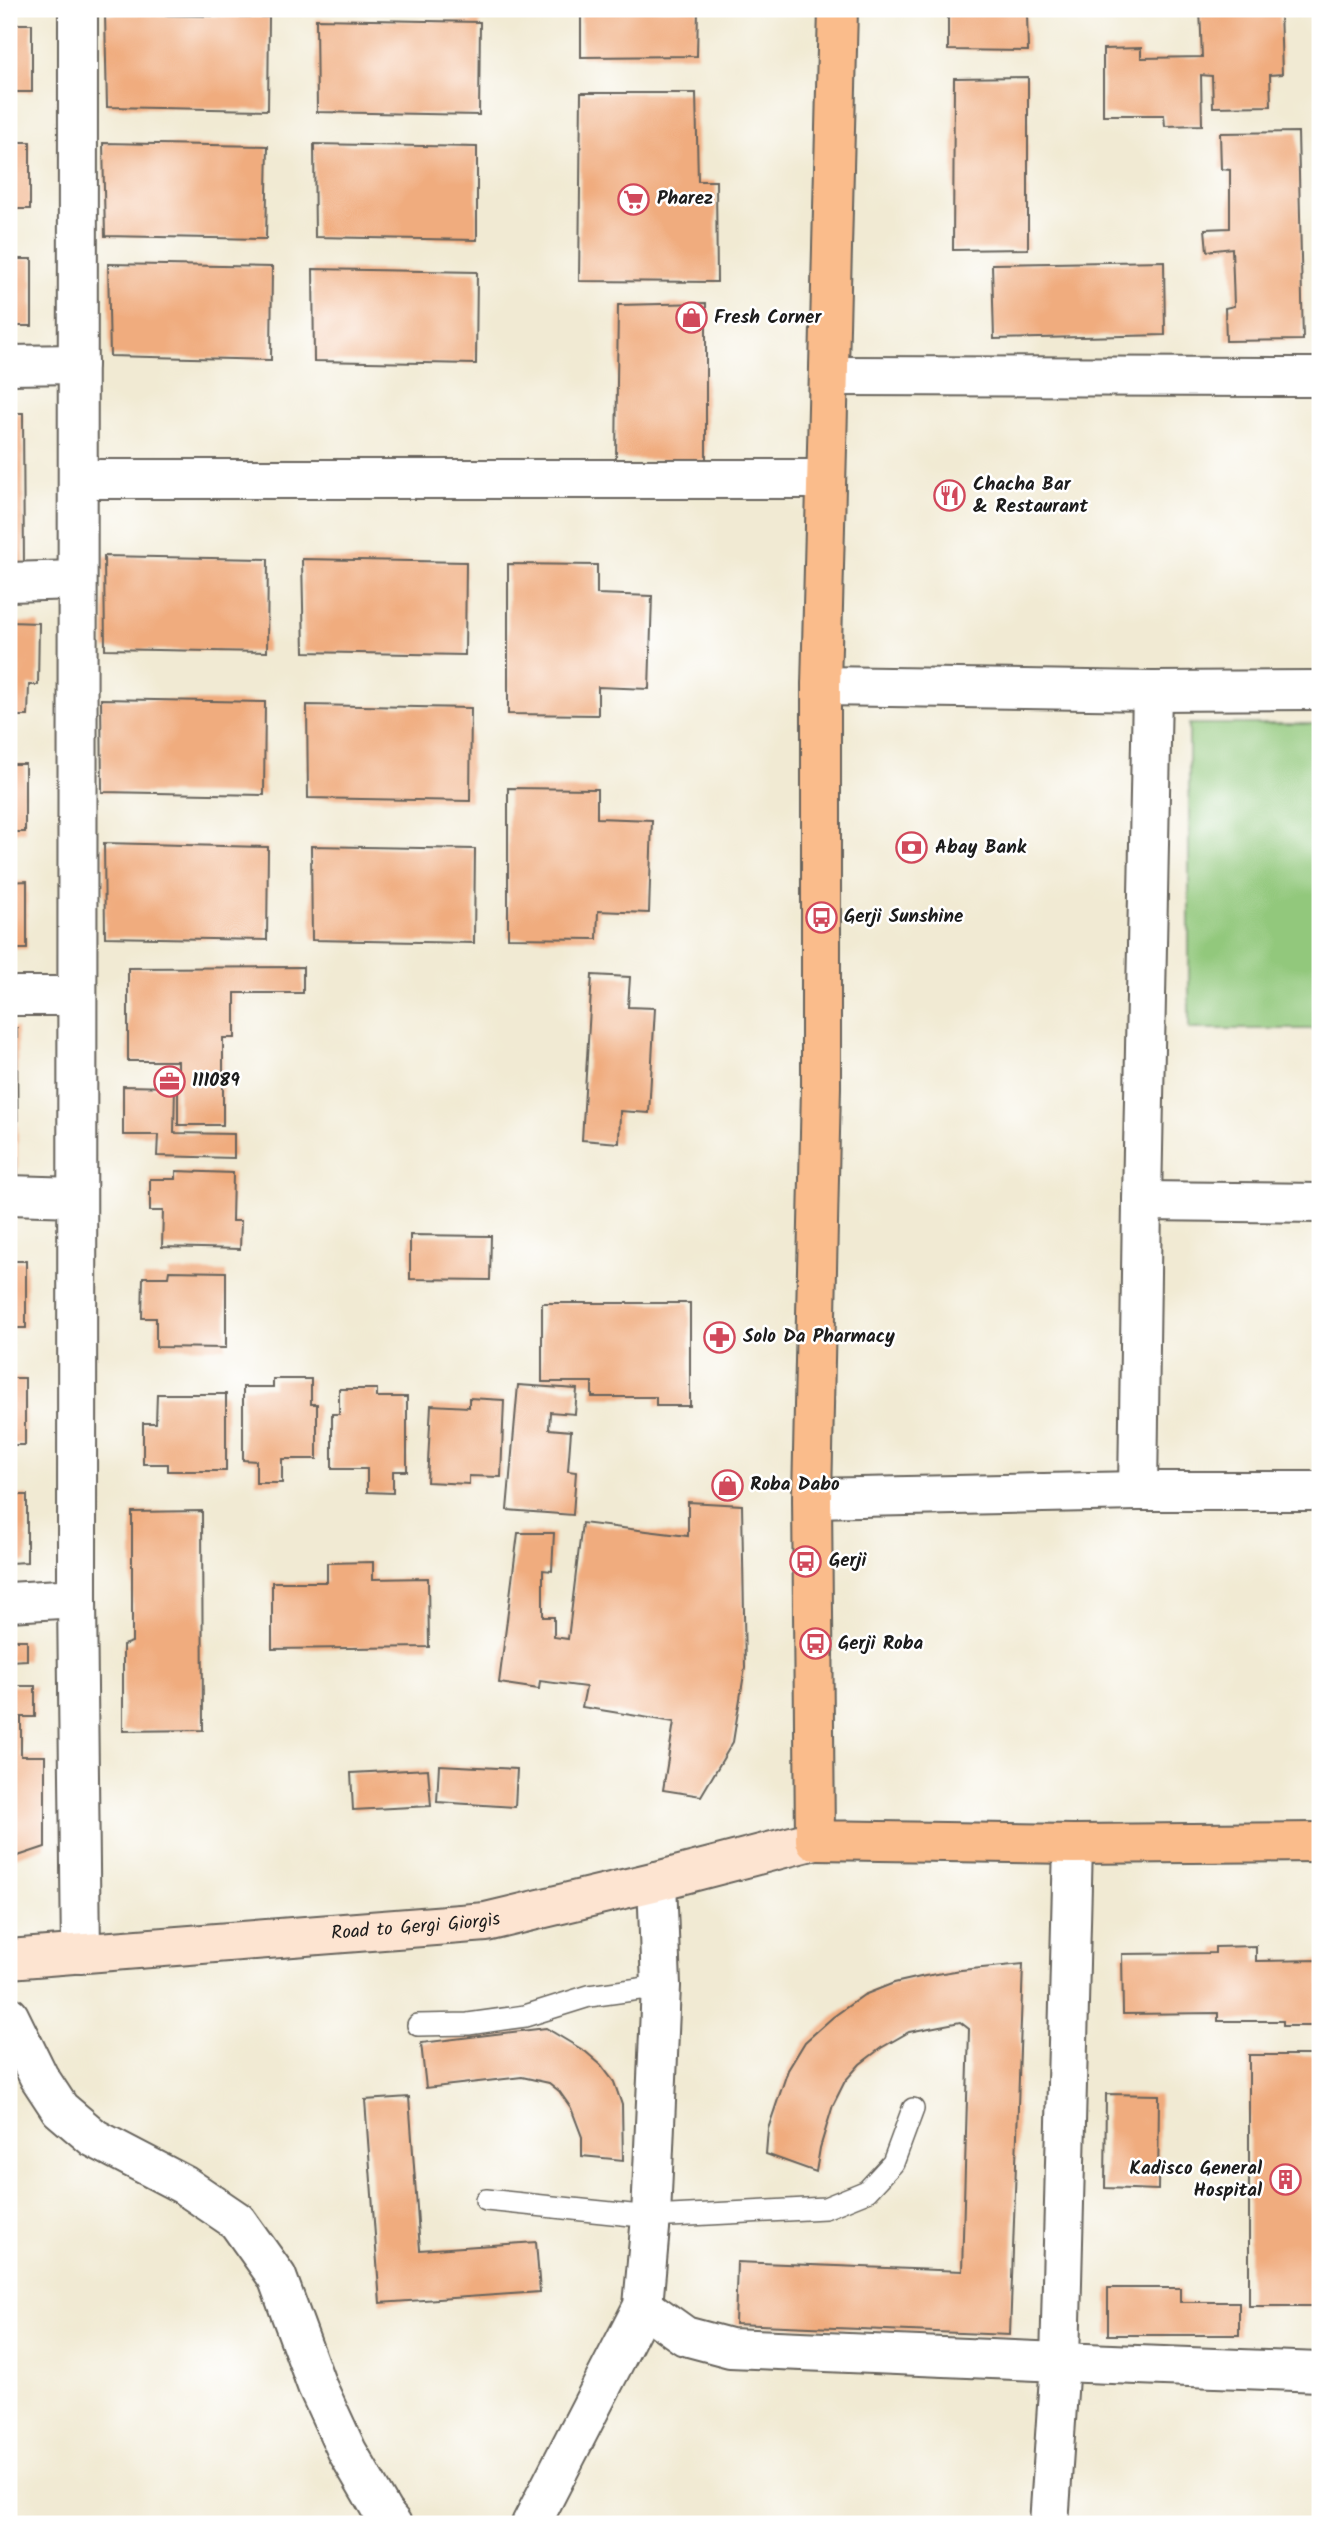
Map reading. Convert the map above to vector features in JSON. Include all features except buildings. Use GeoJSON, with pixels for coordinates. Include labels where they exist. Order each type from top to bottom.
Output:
{"type":"FeatureCollection","features":[{"type":"Feature","properties":{"kind":"main road"},"geometry":{"type":"LineString","coordinates":[[838,9],[821,686],[821,1087],[812,1497],[815,1840],[1073,1844],[1320,1842]]}},
{"type":"Feature","properties":{"kind":"main road","name":"Road to Gergi Giorgis"},"geometry":{"type":"LineString","coordinates":[[9,1959],[486,1922],[815,1840]]}},
{"type":"Feature","properties":{"kind":"street"},"geometry":{"type":"LineString","coordinates":[[78,9],[77,1598],[81,1954]]}},
{"type":"Feature","properties":{"kind":"street"},"geometry":{"type":"LineString","coordinates":[[9,365],[78,364]]}},
{"type":"Feature","properties":{"kind":"street"},"geometry":{"type":"LineString","coordinates":[[830,376],[1320,377]]}},
{"type":"Feature","properties":{"kind":"street"},"geometry":{"type":"LineString","coordinates":[[78,479],[826,480]]}},
{"type":"Feature","properties":{"kind":"street"},"geometry":{"type":"LineString","coordinates":[[9,582],[77,580]]}},
{"type":"Feature","properties":{"kind":"street"},"geometry":{"type":"LineString","coordinates":[[821,686],[1152,691],[1320,690]]}},
{"type":"Feature","properties":{"kind":"street"},"geometry":{"type":"LineString","coordinates":[[1138,1491],[1152,691]]}},
{"type":"Feature","properties":{"kind":"street"},"geometry":{"type":"LineString","coordinates":[[9,996],[77,996]]}},
{"type":"Feature","properties":{"kind":"street"},"geometry":{"type":"LineString","coordinates":[[9,1195],[77,1197]]}},
{"type":"Feature","properties":{"kind":"street"},"geometry":{"type":"LineString","coordinates":[[1142,1201],[1320,1203]]}},
{"type":"Feature","properties":{"kind":"street"},"geometry":{"type":"LineString","coordinates":[[812,1497],[1138,1491],[1320,1491]]}},
{"type":"Feature","properties":{"kind":"street"},"geometry":{"type":"LineString","coordinates":[[9,1602],[77,1598]]}},
{"type":"Feature","properties":{"kind":"street"},"geometry":{"type":"LineString","coordinates":[[1049,2524],[1060,2362],[1073,1844]]}},
{"type":"Feature","properties":{"kind":"street"},"geometry":{"type":"LineString","coordinates":[[531,2524],[643,2306],[651,2217],[661,1986],[657,1881]]}},
{"type":"Feature","properties":{"kind":"street"},"geometry":{"type":"LineString","coordinates":[[9,2016],[38,2077],[60,2109],[94,2138],[184,2185],[237,2221],[277,2277],[317,2386],[347,2451],[392,2524]]}},
{"type":"Feature","properties":{"kind":"street"},"geometry":{"type":"LineString","coordinates":[[643,2306],[685,2336],[730,2348],[1320,2372]]}},
{"type":"Feature","properties":{"kind":"lane"},"geometry":{"type":"LineString","coordinates":[[418,2025],[468,2024],[525,2016],[589,1996],[661,1986]]}},
{"type":"Feature","properties":{"kind":"lane"},"geometry":{"type":"LineString","coordinates":[[486,2200],[651,2217],[825,2208],[867,2191],[893,2163],[913,2109]]}},
{"type":"Feature","properties":{"kind":"green space"},"geometry":{"type":"Polygon","coordinates":[[[1189,724],[1320,724],[1320,1029],[1189,1029],[1189,724]]]}},
{"type":"Feature","properties":{"kind":"place","name":"Pharez"},"geometry":{"type":"Point","coordinates":[634,199]}},
{"type":"Feature","properties":{"kind":"place","name":"Fresh Corner"},"geometry":{"type":"Point","coordinates":[691,318]}},
{"type":"Feature","properties":{"kind":"place","name":"Chacha Bar & Restaurant"},"geometry":{"type":"Point","coordinates":[950,496]}},
{"type":"Feature","properties":{"kind":"place","name":"Abay Bank"},"geometry":{"type":"Point","coordinates":[912,848]}},
{"type":"Feature","properties":{"kind":"place","name":"Gerji Sunshine"},"geometry":{"type":"Point","coordinates":[821,917]}},
{"type":"Feature","properties":{"kind":"place","name":"111089"},"geometry":{"type":"Point","coordinates":[169,1081]}},
{"type":"Feature","properties":{"kind":"place","name":"Solo Da Pharmacy"},"geometry":{"type":"Point","coordinates":[720,1337]}},
{"type":"Feature","properties":{"kind":"place","name":"Roba Dabo"},"geometry":{"type":"Point","coordinates":[727,1485]}},
{"type":"Feature","properties":{"kind":"place","name":"Gerji"},"geometry":{"type":"Point","coordinates":[806,1561]}},
{"type":"Feature","properties":{"kind":"place","name":"Gerji Roba"},"geometry":{"type":"Point","coordinates":[815,1644]}},
{"type":"Feature","properties":{"kind":"place","name":"Kadisco General Hospital"},"geometry":{"type":"Point","coordinates":[1285,2180]}}]}
